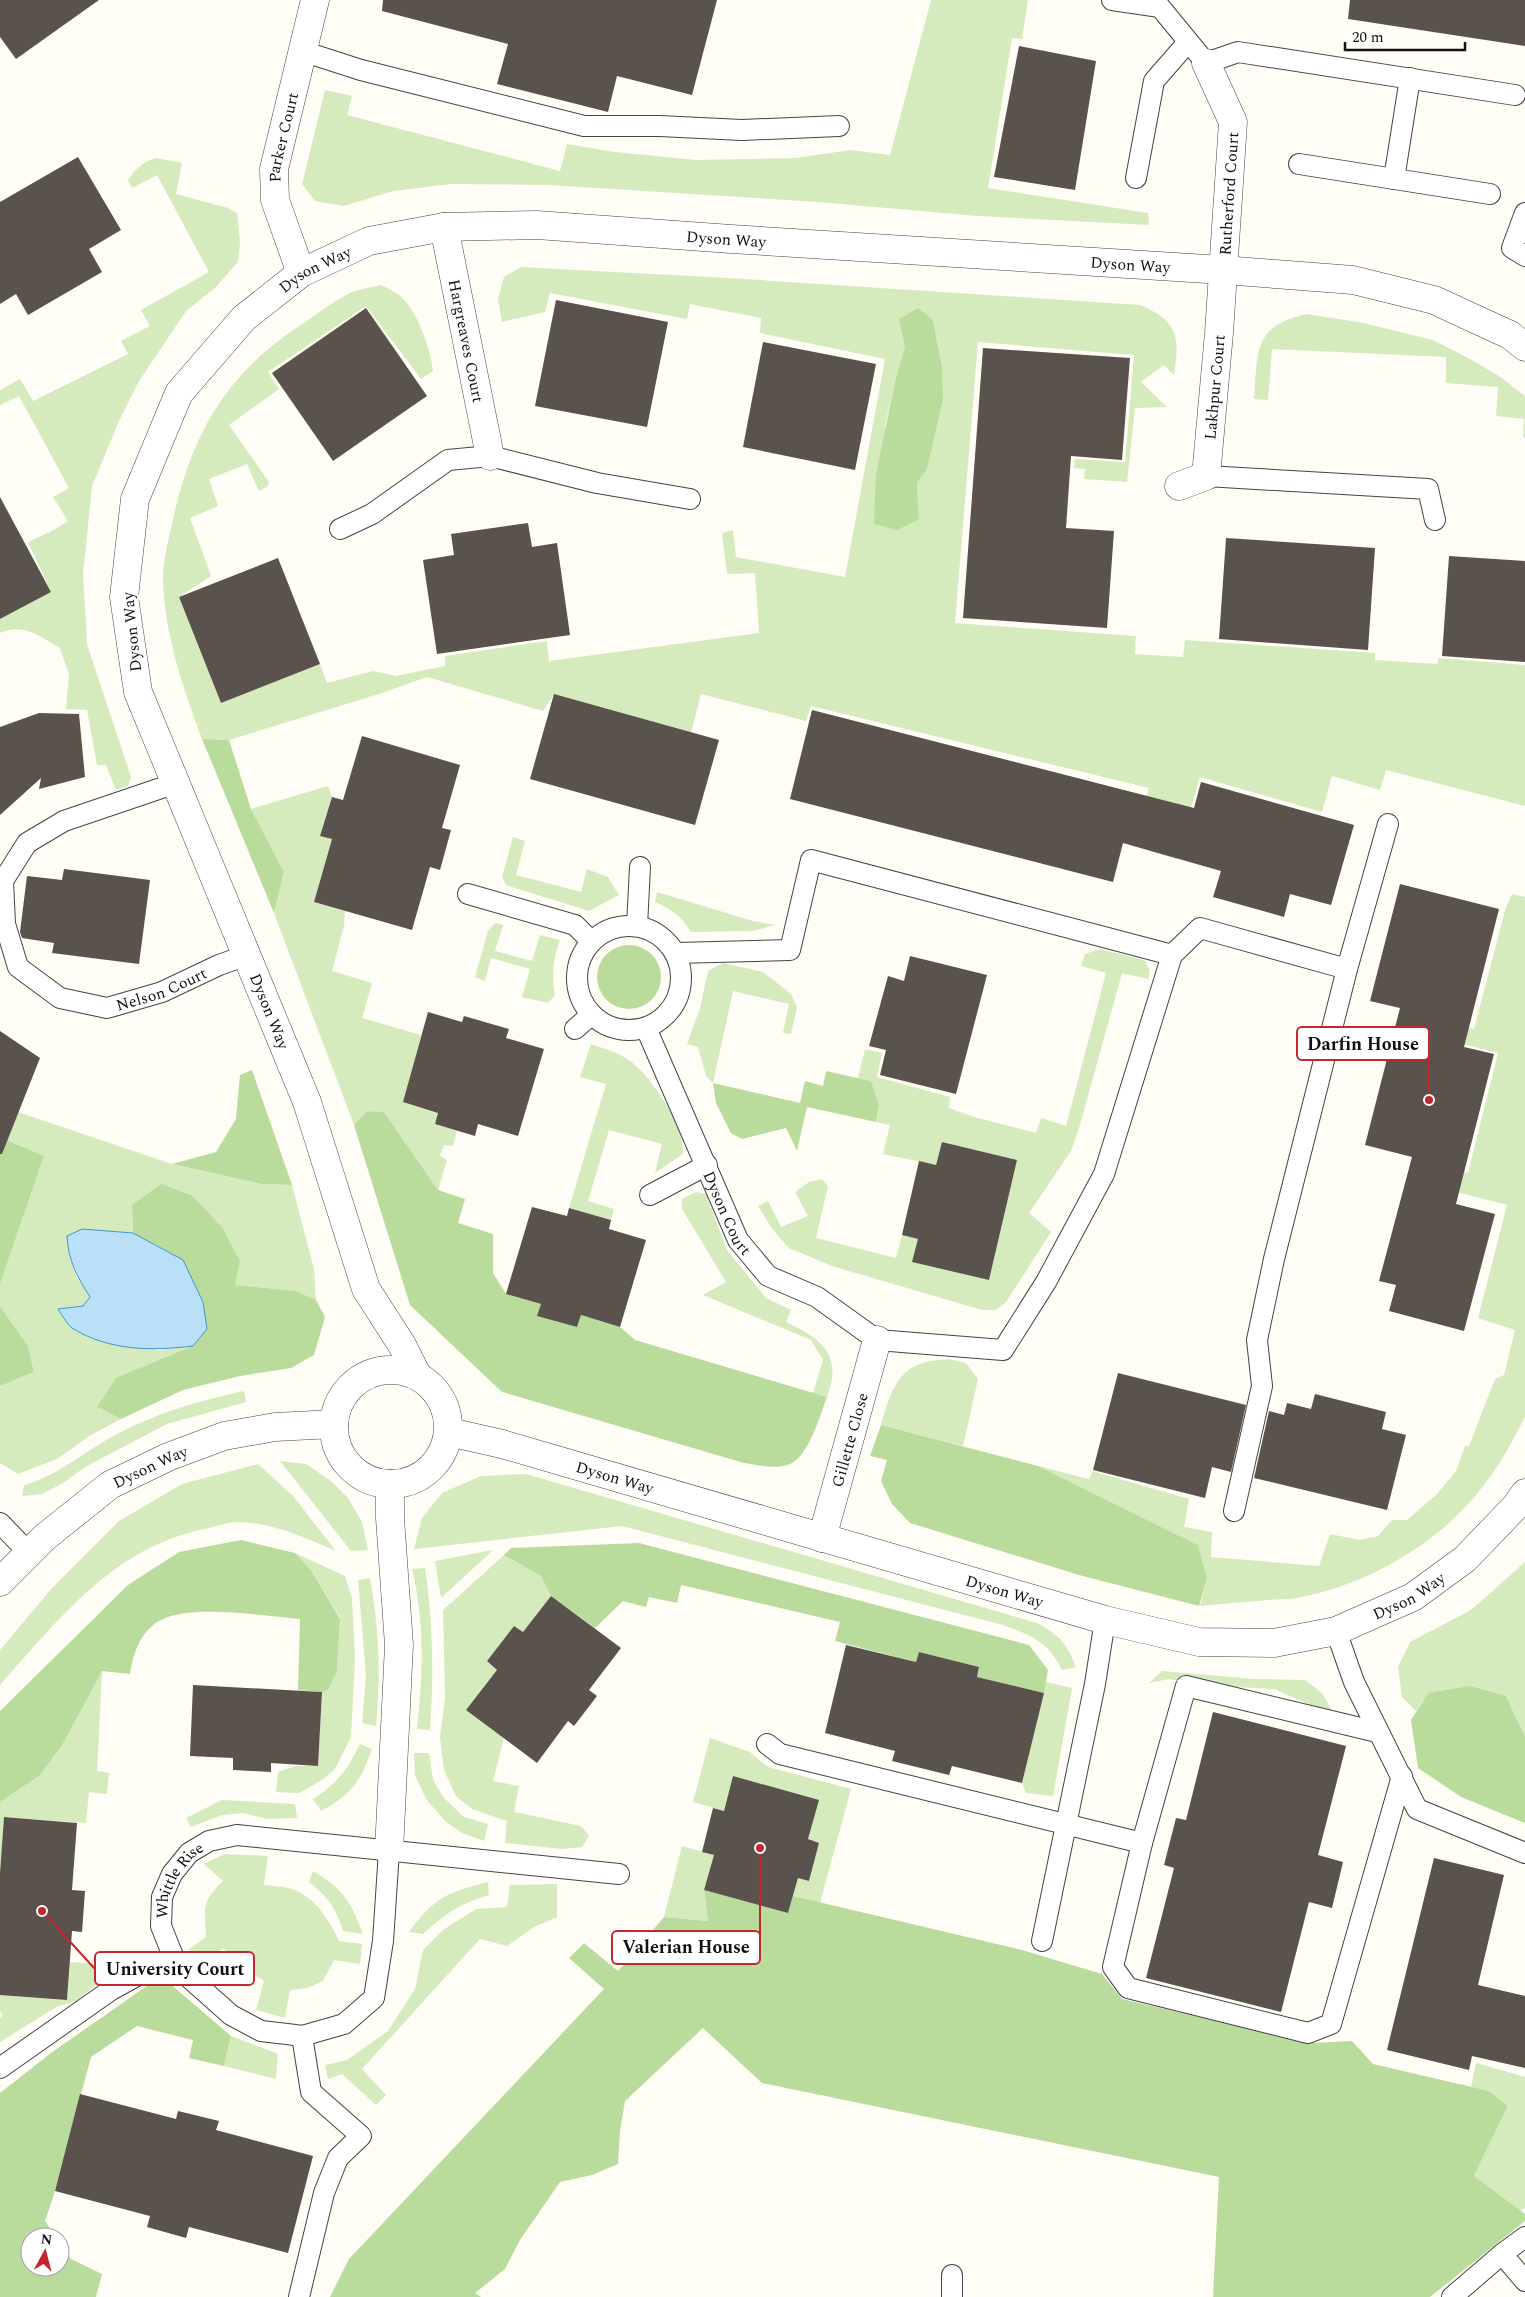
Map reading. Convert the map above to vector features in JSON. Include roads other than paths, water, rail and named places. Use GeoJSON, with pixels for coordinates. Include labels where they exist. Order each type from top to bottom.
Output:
{"type":"FeatureCollection","features":[{"type":"Feature","properties":{"kind":"street","name":"Parker Court"},"geometry":{"type":"LineString","coordinates":[[301,273],[275,200],[274,169],[315,0]]}},
{"type":"Feature","properties":{"kind":"street","name":"Rutherford Court"},"geometry":{"type":"LineString","coordinates":[[1206,63],[1233,122],[1223,270]]}},
{"type":"Feature","properties":{"kind":"street","name":"Dyson Way"},"geometry":{"type":"LineString","coordinates":[[417,1375],[402,1345],[366,1289],[307,1102],[138,692],[124,597],[135,499],[179,393],[244,318],[301,273],[369,241],[444,227],[537,224],[1353,280],[1434,300],[1510,334],[1525,347]]}},
{"type":"Feature","properties":{"kind":"street","name":"Hargreaves Court"},"geometry":{"type":"LineString","coordinates":[[444,227],[490,456]]}},
{"type":"Feature","properties":{"kind":"street","name":"Lakhpur Court"},"geometry":{"type":"LineString","coordinates":[[1206,476],[1223,270]]}},
{"type":"Feature","properties":{"kind":"street"},"geometry":{"type":"LineString","coordinates":[[1179,486],[1206,476]]}},
{"type":"Feature","properties":{"kind":"street","name":"Gillette Close"},"geometry":{"type":"LineString","coordinates":[[822,1538],[877,1340]]}},
{"type":"Feature","properties":{"kind":"street"},"geometry":{"type":"LineString","coordinates":[[403,1371],[417,1375],[431,1386],[442,1399],[447,1415],[448,1432],[444,1449],[435,1464],[415,1479],[390,1484],[372,1480],[356,1472],[344,1459],[336,1442],[334,1424],[337,1408],[344,1394],[354,1383],[368,1374],[403,1371]]}},
{"type":"Feature","properties":{"kind":"street","name":"Dyson Way"},"geometry":{"type":"LineString","coordinates":[[0,1582],[29,1552],[110,1485],[168,1457],[224,1436],[275,1427],[334,1424]]}},
{"type":"Feature","properties":{"kind":"street","name":"Dyson Way"},"geometry":{"type":"LineString","coordinates":[[448,1432],[502,1444],[1105,1620],[1199,1642],[1274,1643],[1336,1631],[1413,1597],[1465,1558],[1516,1506],[1525,1493]]}},
{"type":"Feature","properties":{"kind":"street","name":"Whittle Rise"},"geometry":{"type":"LineString","coordinates":[[388,1851],[399,1645],[390,1518],[390,1484]]}},
{"type":"Feature","properties":{"kind":"lane"},"geometry":{"type":"LineString","coordinates":[[1112,0],[1160,7],[1206,63],[1238,52],[1515,95]]}},
{"type":"Feature","properties":{"kind":"lane"},"geometry":{"type":"LineString","coordinates":[[1136,178],[1154,81],[1188,42]]}},
{"type":"Feature","properties":{"kind":"lane"},"geometry":{"type":"LineString","coordinates":[[302,51],[361,70],[584,126],[659,126],[742,130],[839,126]]}},
{"type":"Feature","properties":{"kind":"lane"},"geometry":{"type":"LineString","coordinates":[[1394,179],[1410,78]]}},
{"type":"Feature","properties":{"kind":"lane"},"geometry":{"type":"LineString","coordinates":[[1299,164],[1490,194]]}},
{"type":"Feature","properties":{"kind":"lane"},"geometry":{"type":"LineString","coordinates":[[1525,213],[1512,248],[1525,256]]}},
{"type":"Feature","properties":{"kind":"lane"},"geometry":{"type":"LineString","coordinates":[[340,529],[372,514],[448,460],[490,456],[597,483],[690,499]]}},
{"type":"Feature","properties":{"kind":"lane"},"geometry":{"type":"LineString","coordinates":[[1206,476],[1428,489],[1435,520]]}},
{"type":"Feature","properties":{"kind":"lane","name":"Nelson Court"},"geometry":{"type":"LineString","coordinates":[[176,783],[64,822],[27,843],[3,881],[5,924],[18,967],[60,998],[107,1008],[162,992],[219,966],[247,956]]}},
{"type":"Feature","properties":{"kind":"lane"},"geometry":{"type":"LineString","coordinates":[[1234,1511],[1262,1386],[1257,1340],[1278,1244],[1347,969],[1388,824]]}},
{"type":"Feature","properties":{"kind":"lane"},"geometry":{"type":"LineString","coordinates":[[675,953],[790,950],[811,860],[1172,956]]}},
{"type":"Feature","properties":{"kind":"lane"},"geometry":{"type":"LineString","coordinates":[[637,926],[640,867]]}},
{"type":"Feature","properties":{"kind":"lane"},"geometry":{"type":"LineString","coordinates":[[468,894],[575,925],[591,941]]}},
{"type":"Feature","properties":{"kind":"lane"},"geometry":{"type":"LineString","coordinates":[[620,926],[637,926],[652,931],[665,941],[675,953],[681,971],[680,988],[674,1005],[662,1019],[646,1028],[632,1031],[617,1029],[603,1024],[592,1015],[582,1002],[576,978],[576,970],[582,955],[591,941],[605,932],[620,926]]}},
{"type":"Feature","properties":{"kind":"lane"},"geometry":{"type":"LineString","coordinates":[[877,1340],[1003,1350],[1046,1282],[1104,1174],[1172,956],[1200,928],[1347,969]]}},
{"type":"Feature","properties":{"kind":"lane"},"geometry":{"type":"LineString","coordinates":[[575,1029],[592,1015]]}},
{"type":"Feature","properties":{"kind":"lane","name":"Dyson Court"},"geometry":{"type":"LineString","coordinates":[[646,1028],[738,1240],[768,1276],[817,1296],[877,1340]]}},
{"type":"Feature","properties":{"kind":"lane"},"geometry":{"type":"LineString","coordinates":[[650,1196],[707,1165]]}},
{"type":"Feature","properties":{"kind":"lane"},"geometry":{"type":"LineString","coordinates":[[0,1523],[29,1552]]}},
{"type":"Feature","properties":{"kind":"lane"},"geometry":{"type":"LineString","coordinates":[[1042,1941],[1095,1684],[1105,1620]]}},
{"type":"Feature","properties":{"kind":"lane"},"geometry":{"type":"LineString","coordinates":[[1336,1631],[1354,1682],[1377,1732],[1402,1776],[1417,1809],[1525,1853]]}},
{"type":"Feature","properties":{"kind":"lane"},"geometry":{"type":"LineString","coordinates":[[1377,1732],[1186,1686],[1142,1843],[1113,1968],[1128,1988],[1308,2033],[1331,2024],[1402,1776]]}},
{"type":"Feature","properties":{"kind":"lane"},"geometry":{"type":"LineString","coordinates":[[766,1744],[780,1754],[1142,1843]]}},
{"type":"Feature","properties":{"kind":"lane","name":"Whittle Rise"},"geometry":{"type":"LineString","coordinates":[[388,1851],[383,1941],[374,1998],[344,2024],[302,2036],[261,2031],[231,2015],[186,1975],[173,1956],[161,1926],[162,1898],[172,1874],[189,1853],[209,1841],[237,1835],[619,1874]]}},
{"type":"Feature","properties":{"kind":"lane"},"geometry":{"type":"LineString","coordinates":[[0,2068],[110,1990],[173,1956]]}},
{"type":"Feature","properties":{"kind":"lane"},"geometry":{"type":"LineString","coordinates":[[300,2297],[324,2193],[338,2158],[361,2136],[311,2092],[302,2036]]}},
{"type":"Feature","properties":{"kind":"lane"},"geometry":{"type":"LineString","coordinates":[[1452,2297],[1525,2237]]}},
{"type":"Feature","properties":{"kind":"lane"},"geometry":{"type":"LineString","coordinates":[[1502,2254],[1525,2281]]}},
{"type":"Feature","properties":{"kind":"lane"},"geometry":{"type":"LineString","coordinates":[[952,2275],[952,2297]]}},
{"type":"Feature","properties":{"kind":"water"},"geometry":{"type":"Polygon","coordinates":[[[82,1229],[133,1233],[183,1260],[203,1302],[207,1329],[193,1346],[162,1349],[131,1348],[86,1336],[70,1326],[58,1309],[83,1306],[90,1297],[74,1268],[68,1245],[67,1236],[82,1229]]]}},
{"type":"Feature","properties":{"kind":"place","name":"Darfin House"},"geometry":{"type":"Point","coordinates":[1429,1100]}},
{"type":"Feature","properties":{"kind":"place","name":"Valerian House"},"geometry":{"type":"Point","coordinates":[760,1848]}},
{"type":"Feature","properties":{"kind":"place","name":"University Court"},"geometry":{"type":"Point","coordinates":[42,1911]}}]}
